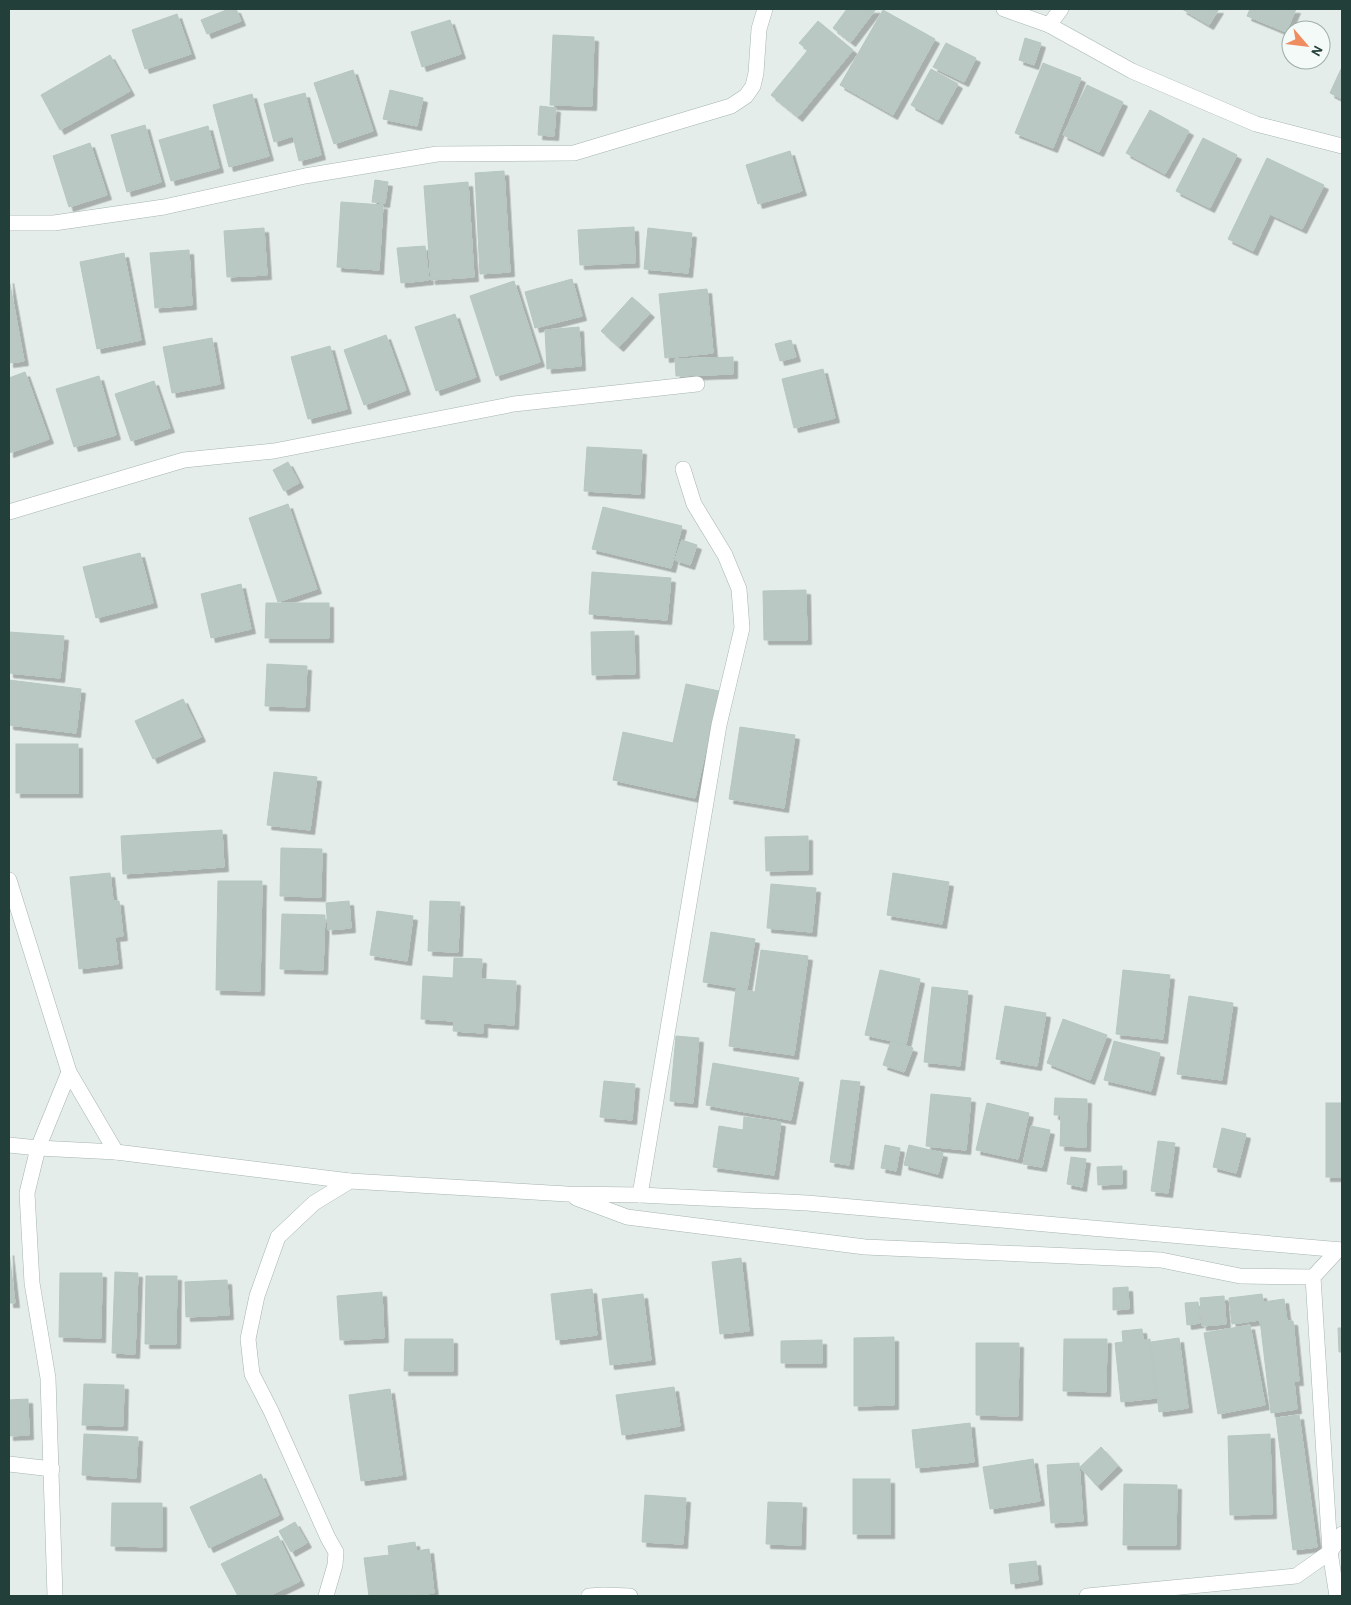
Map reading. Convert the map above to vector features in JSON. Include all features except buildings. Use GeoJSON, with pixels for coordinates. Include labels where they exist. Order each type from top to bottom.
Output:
{"type":"FeatureCollection","features":[{"type":"Feature","properties":{"kind":"street"},"geometry":{"type":"LineString","coordinates":[[9,224],[54,223],[164,207],[305,176],[438,154],[574,154],[731,106],[746,96],[753,86],[756,73],[758,29],[765,9]]}},
{"type":"Feature","properties":{"kind":"street"},"geometry":{"type":"LineString","coordinates":[[1004,9],[1049,25],[1132,71],[1256,124],[1342,146]]}},
{"type":"Feature","properties":{"kind":"street"},"geometry":{"type":"LineString","coordinates":[[1049,25],[1061,9]]}},
{"type":"Feature","properties":{"kind":"street"},"geometry":{"type":"LineString","coordinates":[[9,512],[184,460],[274,451],[514,404],[697,384]]}},
{"type":"Feature","properties":{"kind":"street"},"geometry":{"type":"LineString","coordinates":[[640,1194],[719,725],[742,628],[739,589],[725,555],[694,504],[683,469]]}},
{"type":"Feature","properties":{"kind":"street"},"geometry":{"type":"LineString","coordinates":[[9,880],[69,1072],[116,1152]]}},
{"type":"Feature","properties":{"kind":"street"},"geometry":{"type":"LineString","coordinates":[[55,1596],[48,1378],[32,1283],[28,1193],[38,1148],[69,1072]]}},
{"type":"Feature","properties":{"kind":"street"},"geometry":{"type":"LineString","coordinates":[[9,1145],[116,1152],[350,1180],[567,1194],[640,1194],[807,1203],[1340,1250]]}},
{"type":"Feature","properties":{"kind":"street"},"geometry":{"type":"LineString","coordinates":[[326,1596],[335,1565],[336,1552],[252,1374],[248,1339],[257,1296],[278,1237],[314,1203],[350,1180]]}},
{"type":"Feature","properties":{"kind":"street"},"geometry":{"type":"LineString","coordinates":[[567,1194],[627,1217],[865,1247],[1161,1260],[1240,1276],[1313,1277],[1340,1250]]}},
{"type":"Feature","properties":{"kind":"street"},"geometry":{"type":"LineString","coordinates":[[1313,1277],[1330,1552],[1337,1596]]}},
{"type":"Feature","properties":{"kind":"street"},"geometry":{"type":"LineString","coordinates":[[9,1464],[52,1469]]}},
{"type":"Feature","properties":{"kind":"street"},"geometry":{"type":"LineString","coordinates":[[1087,1596],[1103,1596],[1296,1576],[1330,1552],[1342,1534]]}},
{"type":"Feature","properties":{"kind":"street"},"geometry":{"type":"LineString","coordinates":[[589,1596],[630,1596]]}}]}
